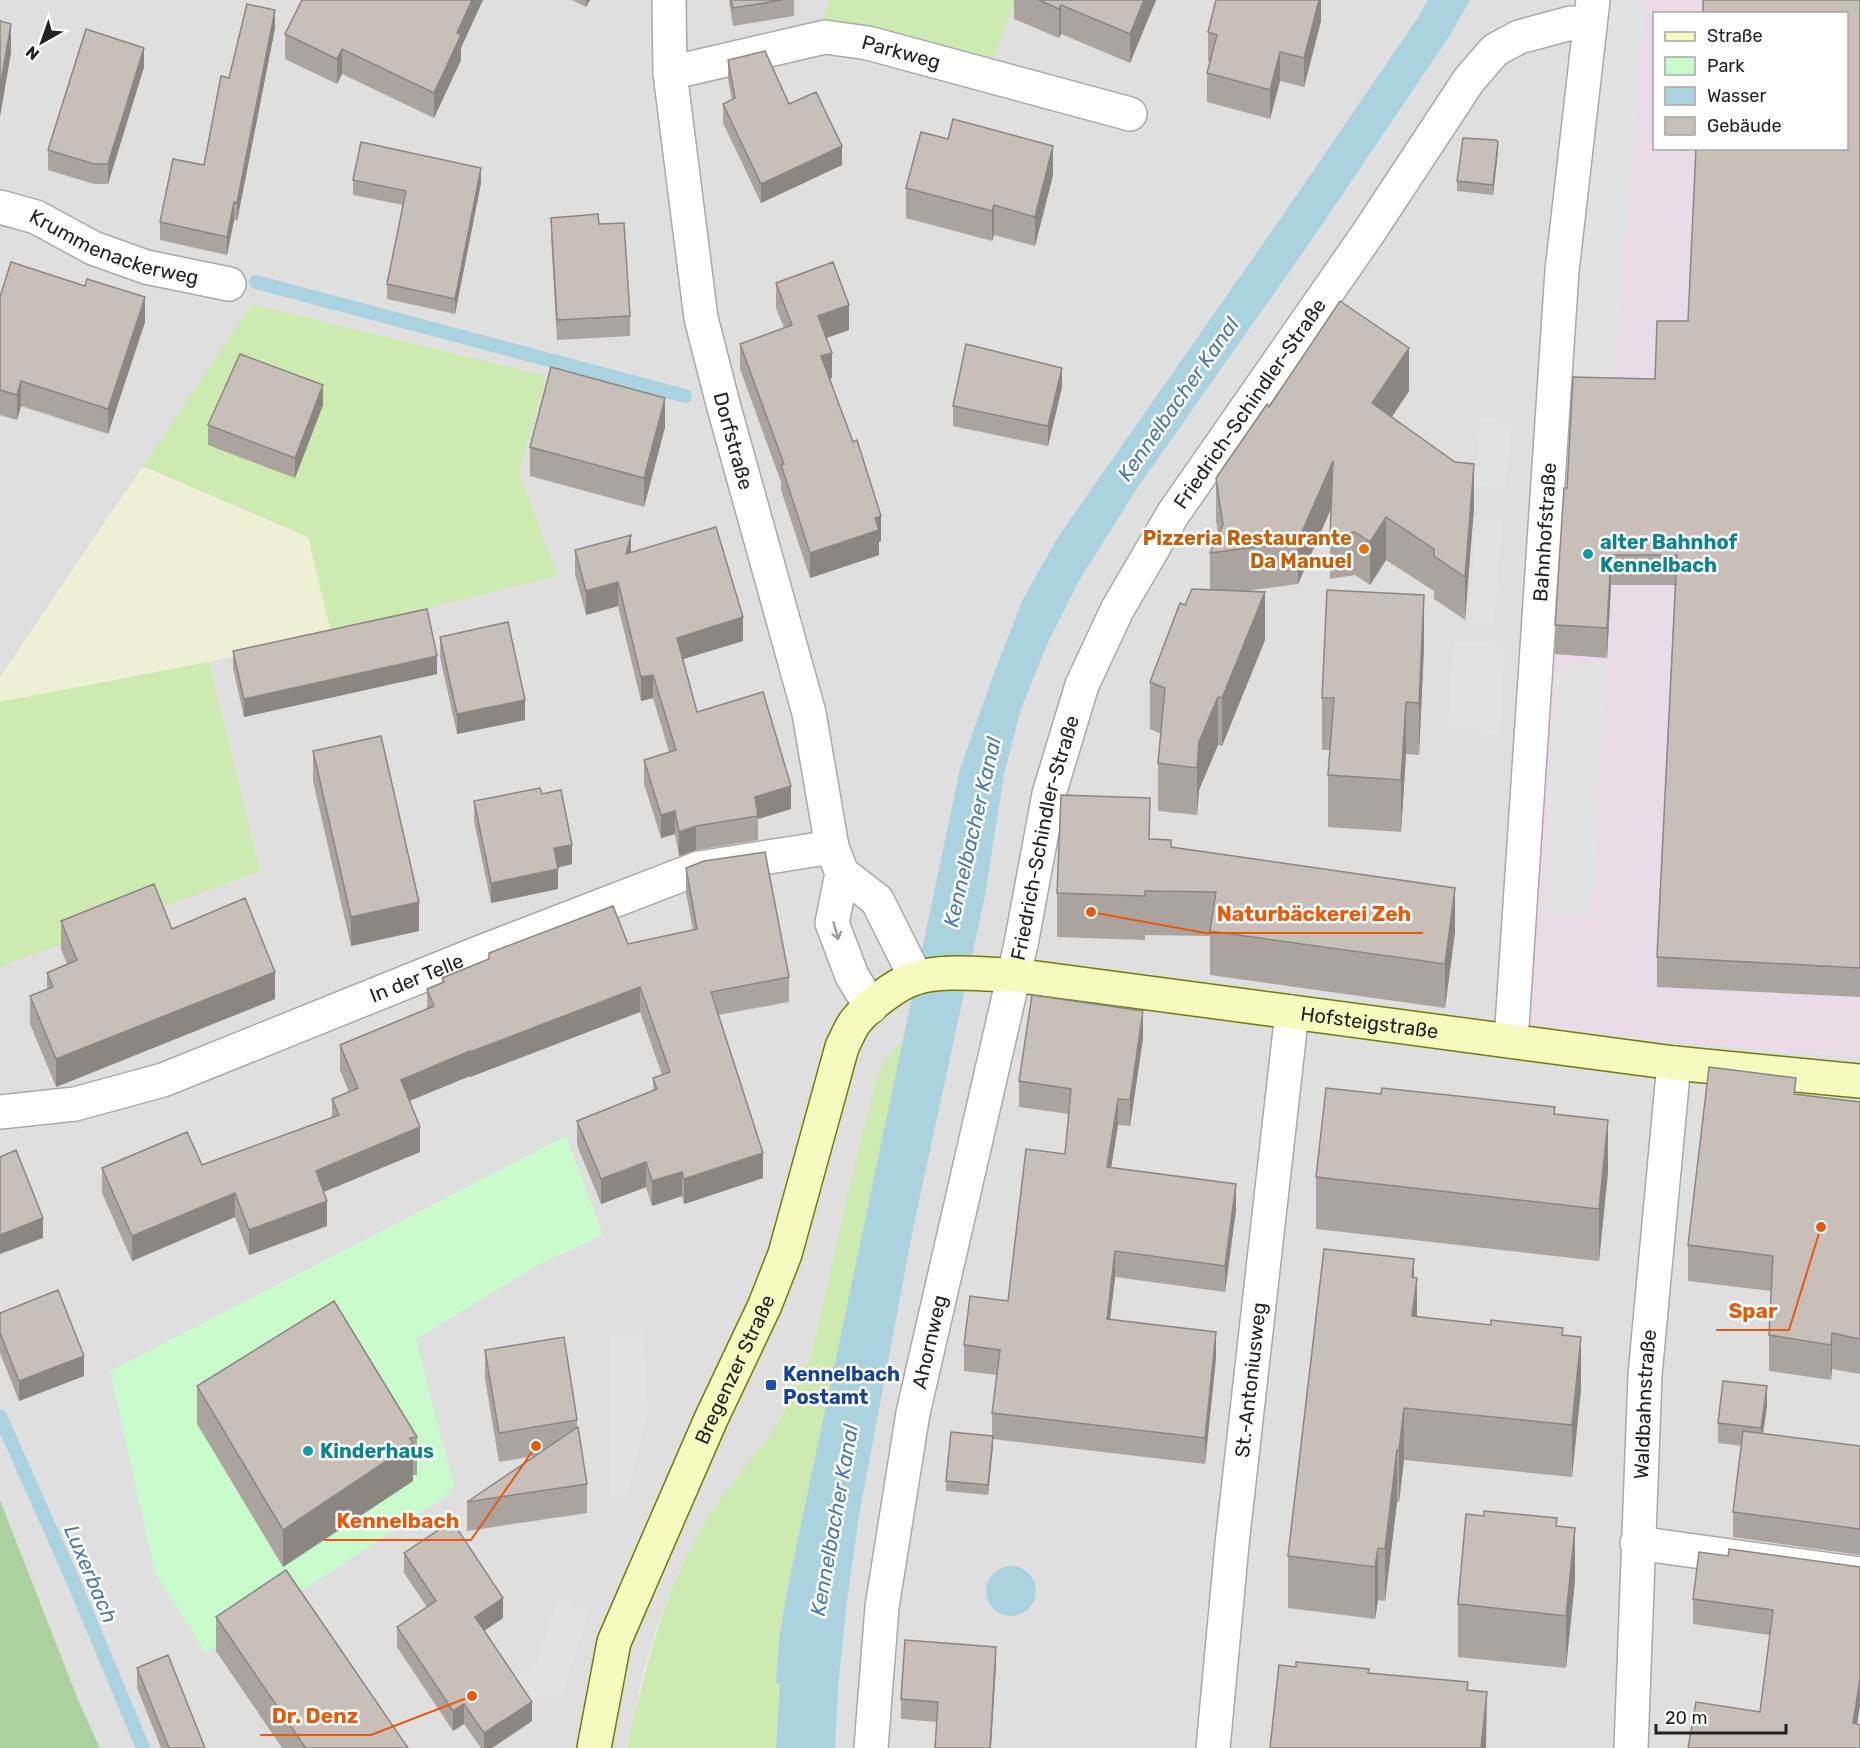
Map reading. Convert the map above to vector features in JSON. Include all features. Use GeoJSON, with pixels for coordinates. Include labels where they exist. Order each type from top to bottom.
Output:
{"type":"FeatureCollection","features":[{"type":"Feature","properties":{"kind":"main road","name":"Hofsteigstraße"},"geometry":{"type":"LineString","coordinates":[[877,1002],[916,978],[945,974],[1014,975],[1674,1063],[1860,1081]]}},
{"type":"Feature","properties":{"kind":"main road","name":"Bregenzer Straße"},"geometry":{"type":"LineString","coordinates":[[594,1748],[614,1642],[707,1430],[765,1305],[784,1254],[842,1047],[855,1022],[877,1002]]}},
{"type":"Feature","properties":{"kind":"street","name":"Dorfstraße"},"geometry":{"type":"LineString","coordinates":[[669,0],[670,73],[701,318],[809,712],[837,860],[832,924],[852,976],[877,1002]]}},
{"type":"Feature","properties":{"kind":"street","name":"Friedrich-Schindler-Straße"},"geometry":{"type":"LineString","coordinates":[[1014,975],[1049,794],[1082,685],[1117,610],[1173,514],[1367,235],[1469,80],[1495,50],[1519,37],[1570,23],[1591,13]]}},
{"type":"Feature","properties":{"kind":"street","name":"Bahnhofstraße"},"geometry":{"type":"LineString","coordinates":[[1511,1041],[1562,271],[1591,13]]}},
{"type":"Feature","properties":{"kind":"street","name":"Parkweg"},"geometry":{"type":"LineString","coordinates":[[670,73],[825,37],[868,43],[1130,114]]}},
{"type":"Feature","properties":{"kind":"street","name":"Krummenackerweg"},"geometry":{"type":"LineString","coordinates":[[0,207],[36,218],[93,248],[146,267],[229,284]]}},
{"type":"Feature","properties":{"kind":"street"},"geometry":{"type":"LineString","coordinates":[[837,860],[877,900],[916,978]]}},
{"type":"Feature","properties":{"kind":"street","name":"In der Telle"},"geometry":{"type":"LineString","coordinates":[[0,1112],[75,1104],[163,1080],[481,952],[699,868],[837,860]]}},
{"type":"Feature","properties":{"kind":"street","name":"Ahornweg"},"geometry":{"type":"LineString","coordinates":[[871,1748],[882,1607],[914,1413],[1014,975]]}},
{"type":"Feature","properties":{"kind":"street","name":"St.-Antoniusweg"},"geometry":{"type":"LineString","coordinates":[[1213,1748],[1232,1544],[1292,1012]]}},
{"type":"Feature","properties":{"kind":"street","name":"Waldbahnstraße"},"geometry":{"type":"LineString","coordinates":[[1631,1748],[1645,1374],[1674,1063]]}},
{"type":"Feature","properties":{"kind":"street"},"geometry":{"type":"LineString","coordinates":[[1638,1543],[1860,1574]]}},
{"type":"Feature","properties":{"kind":"shaded area"},"geometry":{"type":"Polygon","coordinates":[[[0,0],[1603,0],[1524,1029],[1860,1057],[1860,1748],[776,1748],[779,1639],[787,1591],[813,1347],[791,1398],[769,1437],[712,1511],[680,1569],[657,1627],[642,1679],[627,1748],[100,1748],[79,1702],[0,1500],[0,0]]]}},
{"type":"Feature","properties":{"kind":"shaded area"},"geometry":{"type":"Polygon","coordinates":[[[1603,0],[1860,0],[1860,1057],[1524,1029],[1544,671],[1574,361],[1603,0]]]}},
{"type":"Feature","properties":{"kind":"shaded area"},"geometry":{"type":"Polygon","coordinates":[[[1607,0],[1646,0],[1612,402],[1569,398],[1583,195],[1607,0]]]}},
{"type":"Feature","properties":{"kind":"shaded area"},"geometry":{"type":"Polygon","coordinates":[[[1480,418],[1512,420],[1506,488],[1475,486],[1480,418]]]}},
{"type":"Feature","properties":{"kind":"shaded area"},"geometry":{"type":"Polygon","coordinates":[[[1477,515],[1503,516],[1494,625],[1468,622],[1477,515]]]}},
{"type":"Feature","properties":{"kind":"shaded area"},"geometry":{"type":"Polygon","coordinates":[[[1453,641],[1505,644],[1500,735],[1448,728],[1453,641]]]}},
{"type":"Feature","properties":{"kind":"shaded area"},"geometry":{"type":"Polygon","coordinates":[[[1557,664],[1606,664],[1592,916],[1543,913],[1557,664]]]}},
{"type":"Feature","properties":{"kind":"shaded area"},"geometry":{"type":"Polygon","coordinates":[[[643,1332],[648,1411],[627,1498],[610,1496],[610,1334],[643,1332]]]}},
{"type":"Feature","properties":{"kind":"shaded area"},"geometry":{"type":"Polygon","coordinates":[[[558,1597],[589,1613],[563,1691],[522,1707],[507,1684],[537,1663],[558,1597]]]}},
{"type":"Feature","properties":{"kind":"green space"},"geometry":{"type":"Polygon","coordinates":[[[829,0],[1016,0],[991,64],[821,23],[829,0]]]}},
{"type":"Feature","properties":{"kind":"green space"},"geometry":{"type":"Polygon","coordinates":[[[252,304],[546,376],[519,473],[558,576],[331,632],[308,537],[143,466],[252,304]]]}},
{"type":"Feature","properties":{"kind":"green space"},"geometry":{"type":"Polygon","coordinates":[[[143,466],[308,537],[331,632],[209,662],[0,702],[0,677],[143,466]]]}},
{"type":"Feature","properties":{"kind":"green space"},"geometry":{"type":"Polygon","coordinates":[[[209,662],[260,871],[0,967],[0,702],[209,662]]]}},
{"type":"Feature","properties":{"kind":"green space"},"geometry":{"type":"Polygon","coordinates":[[[904,1040],[787,1591],[779,1639],[777,1682],[780,1683],[776,1748],[627,1748],[655,1637],[679,1571],[713,1510],[782,1415],[814,1344],[876,1081],[887,1059],[904,1040]]]}},
{"type":"Feature","properties":{"kind":"green space"},"geometry":{"type":"Polygon","coordinates":[[[566,1136],[603,1235],[538,1265],[416,1339],[454,1486],[445,1497],[206,1653],[155,1573],[110,1371],[566,1136]]]}},
{"type":"Feature","properties":{"kind":"green space"},"geometry":{"type":"Polygon","coordinates":[[[0,1500],[79,1702],[100,1748],[0,1748],[0,1500]]]}},
{"type":"Feature","properties":{"kind":"water","name":"Kennelbacher Kanal"},"geometry":{"type":"Polygon","coordinates":[[[1428,0],[1470,0],[1450,35],[1313,238],[1136,490],[1080,579],[1048,642],[1021,709],[1004,774],[985,896],[914,1224],[859,1515],[838,1686],[835,1748],[776,1748],[780,1684],[776,1683],[779,1639],[787,1591],[960,769],[994,673],[1023,599],[1058,537],[1283,215],[1428,0]]]}},
{"type":"Feature","properties":{"kind":"water"},"geometry":{"type":"Polygon","coordinates":[[[1011,1566],[1029,1573],[1036,1591],[1029,1609],[1011,1616],[993,1609],[986,1591],[993,1573],[1011,1566]]]}},
{"type":"Feature","properties":{"kind":"building"},"geometry":{"type":"Polygon","coordinates":[[[302,0],[472,0],[457,33],[461,35],[434,93],[342,49],[337,59],[285,34],[302,0]]]}},
{"type":"Feature","properties":{"kind":"building"},"geometry":{"type":"Polygon","coordinates":[[[731,0],[783,0],[733,8],[731,0]]]}},
{"type":"Feature","properties":{"kind":"building"},"geometry":{"type":"Polygon","coordinates":[[[1039,0],[1144,0],[1130,34],[1061,5],[1059,9],[1039,0]]]}},
{"type":"Feature","properties":{"kind":"building"},"geometry":{"type":"Polygon","coordinates":[[[1216,0],[1319,0],[1304,58],[1280,52],[1270,90],[1207,73],[1217,35],[1208,32],[1216,0]]]}},
{"type":"Feature","properties":{"kind":"building"},"geometry":{"type":"Polygon","coordinates":[[[1703,0],[1860,0],[1860,968],[1657,957],[1677,555],[1611,555],[1607,628],[1555,625],[1564,488],[1567,488],[1573,377],[1655,379],[1657,321],[1688,321],[1696,150],[1848,150],[1848,12],[1703,12],[1703,0]]]}},
{"type":"Feature","properties":{"kind":"building"},"geometry":{"type":"Polygon","coordinates":[[[247,4],[275,10],[237,203],[234,202],[227,237],[160,222],[173,159],[204,165],[221,76],[229,78],[247,4]]]}},
{"type":"Feature","properties":{"kind":"building"},"geometry":{"type":"Polygon","coordinates":[[[0,21],[11,24],[0,88],[0,21]]]}},
{"type":"Feature","properties":{"kind":"building"},"geometry":{"type":"Polygon","coordinates":[[[86,29],[144,48],[108,164],[94,164],[48,150],[86,29]]]}},
{"type":"Feature","properties":{"kind":"building"},"geometry":{"type":"Polygon","coordinates":[[[765,51],[789,104],[816,92],[842,146],[761,184],[723,104],[735,98],[728,60],[765,51]]]}},
{"type":"Feature","properties":{"kind":"building"},"geometry":{"type":"Polygon","coordinates":[[[953,119],[1053,146],[1035,217],[994,205],[992,211],[906,188],[921,132],[948,139],[953,119]]]}},
{"type":"Feature","properties":{"kind":"building"},"geometry":{"type":"Polygon","coordinates":[[[1463,138],[1498,142],[1493,185],[1457,181],[1463,138]]]}},
{"type":"Feature","properties":{"kind":"building"},"geometry":{"type":"Polygon","coordinates":[[[361,142],[481,168],[455,299],[387,284],[406,191],[353,180],[361,142]]]}},
{"type":"Feature","properties":{"kind":"building"},"geometry":{"type":"Polygon","coordinates":[[[598,214],[599,224],[624,223],[630,316],[557,320],[551,218],[598,214]]]}},
{"type":"Feature","properties":{"kind":"building"},"geometry":{"type":"Polygon","coordinates":[[[11,262],[85,286],[87,279],[145,297],[108,409],[21,381],[17,395],[0,390],[0,297],[11,262]]]}},
{"type":"Feature","properties":{"kind":"building"},"geometry":{"type":"Polygon","coordinates":[[[833,262],[849,305],[818,316],[832,353],[821,356],[853,442],[857,440],[881,516],[875,518],[879,530],[810,553],[781,465],[784,464],[740,344],[792,325],[776,283],[833,262]]]}},
{"type":"Feature","properties":{"kind":"building"},"geometry":{"type":"Polygon","coordinates":[[[1340,301],[1409,348],[1372,403],[1455,462],[1474,464],[1465,577],[1434,556],[1434,549],[1386,517],[1370,542],[1355,532],[1330,536],[1333,461],[1298,541],[1210,553],[1223,525],[1216,478],[1267,404],[1269,407],[1340,301]]]}},
{"type":"Feature","properties":{"kind":"building"},"geometry":{"type":"Polygon","coordinates":[[[966,344],[1062,368],[1048,426],[953,406],[966,344]]]}},
{"type":"Feature","properties":{"kind":"building"},"geometry":{"type":"Polygon","coordinates":[[[240,354],[323,385],[295,458],[208,425],[240,354]]]}},
{"type":"Feature","properties":{"kind":"building"},"geometry":{"type":"Polygon","coordinates":[[[551,367],[665,398],[644,478],[530,447],[551,367]]]}},
{"type":"Feature","properties":{"kind":"building"},"geometry":{"type":"Polygon","coordinates":[[[716,527],[743,617],[677,638],[697,712],[763,692],[791,786],[755,797],[758,816],[696,826],[679,832],[675,811],[661,815],[644,760],[676,750],[653,675],[641,677],[618,582],[586,591],[575,550],[631,535],[626,554],[716,527]]]}},
{"type":"Feature","properties":{"kind":"building"},"geometry":{"type":"Polygon","coordinates":[[[1192,589],[1265,592],[1222,698],[1218,697],[1199,742],[1197,768],[1158,763],[1165,688],[1150,682],[1180,603],[1185,605],[1192,589]]]}},
{"type":"Feature","properties":{"kind":"building"},"geometry":{"type":"Polygon","coordinates":[[[1327,590],[1424,595],[1419,703],[1406,702],[1401,780],[1328,775],[1334,698],[1322,698],[1327,590]]]}},
{"type":"Feature","properties":{"kind":"building"},"geometry":{"type":"Polygon","coordinates":[[[427,609],[437,656],[244,699],[233,651],[427,609]]]}},
{"type":"Feature","properties":{"kind":"building"},"geometry":{"type":"Polygon","coordinates":[[[508,622],[525,700],[457,714],[440,637],[508,622]]]}},
{"type":"Feature","properties":{"kind":"building"},"geometry":{"type":"Polygon","coordinates":[[[381,736],[419,902],[351,917],[313,751],[381,736]]]}},
{"type":"Feature","properties":{"kind":"building"},"geometry":{"type":"Polygon","coordinates":[[[540,788],[542,794],[561,790],[572,845],[554,848],[558,869],[491,883],[474,801],[540,788]]]}},
{"type":"Feature","properties":{"kind":"building"},"geometry":{"type":"Polygon","coordinates":[[[1061,795],[1150,798],[1149,839],[1171,840],[1171,847],[1455,888],[1445,964],[1210,931],[1216,892],[1145,891],[1145,896],[1057,893],[1061,795]]]}},
{"type":"Feature","properties":{"kind":"building"},"geometry":{"type":"Polygon","coordinates":[[[765,852],[789,977],[711,992],[763,1153],[684,1179],[682,1172],[652,1181],[646,1162],[601,1179],[577,1121],[657,1089],[653,1078],[670,1072],[640,987],[470,1051],[401,1080],[420,1127],[316,1171],[327,1201],[249,1230],[235,1193],[132,1236],[102,1168],[187,1132],[202,1165],[339,1115],[332,1099],[358,1088],[340,1045],[434,1006],[427,989],[444,982],[442,978],[489,959],[489,953],[613,906],[628,944],[697,929],[686,868],[704,861],[765,852]]]}},
{"type":"Feature","properties":{"kind":"building"},"geometry":{"type":"Polygon","coordinates":[[[154,884],[172,929],[245,898],[275,972],[56,1059],[30,996],[53,987],[47,973],[77,960],[61,921],[154,884]]]}},
{"type":"Feature","properties":{"kind":"building"},"geometry":{"type":"Polygon","coordinates":[[[1032,995],[1143,1011],[1130,1100],[1118,1099],[1107,1167],[1236,1184],[1225,1266],[1115,1251],[1107,1319],[1216,1332],[1205,1438],[992,1413],[1000,1350],[964,1345],[970,1296],[1008,1301],[1026,1149],[1065,1154],[1071,1089],[1019,1081],[1032,995]]]}},
{"type":"Feature","properties":{"kind":"building"},"geometry":{"type":"Polygon","coordinates":[[[1709,1067],[1796,1078],[1794,1094],[1860,1102],[1860,1339],[1832,1333],[1831,1345],[1769,1335],[1773,1256],[1688,1245],[1709,1067]]]}},
{"type":"Feature","properties":{"kind":"building"},"geometry":{"type":"Polygon","coordinates":[[[1326,1088],[1381,1094],[1382,1088],[1467,1097],[1555,1107],[1554,1114],[1608,1120],[1599,1209],[1316,1177],[1326,1088]]]}},
{"type":"Feature","properties":{"kind":"building"},"geometry":{"type":"Polygon","coordinates":[[[16,1150],[43,1218],[0,1235],[0,1157],[16,1150]]]}},
{"type":"Feature","properties":{"kind":"building"},"geometry":{"type":"Polygon","coordinates":[[[1324,1249],[1414,1259],[1412,1277],[1417,1278],[1412,1316],[1491,1325],[1491,1320],[1563,1328],[1562,1335],[1581,1337],[1572,1425],[1404,1408],[1385,1549],[1378,1548],[1375,1567],[1288,1556],[1324,1249]]]}},
{"type":"Feature","properties":{"kind":"building"},"geometry":{"type":"Polygon","coordinates":[[[58,1290],[84,1356],[19,1381],[0,1333],[0,1313],[58,1290]]]}},
{"type":"Feature","properties":{"kind":"building","name":"Kinderhaus"},"geometry":{"type":"Polygon","coordinates":[[[334,1301],[417,1437],[410,1438],[413,1443],[283,1530],[197,1386],[334,1301]]]}},
{"type":"Feature","properties":{"kind":"building"},"geometry":{"type":"Polygon","coordinates":[[[564,1337],[577,1420],[499,1433],[485,1350],[564,1337]]]}},
{"type":"Feature","properties":{"kind":"building"},"geometry":{"type":"Polygon","coordinates":[[[1723,1381],[1767,1386],[1761,1428],[1718,1423],[1723,1381]]]}},
{"type":"Feature","properties":{"kind":"building"},"geometry":{"type":"Polygon","coordinates":[[[578,1427],[587,1484],[467,1502],[578,1427]]]}},
{"type":"Feature","properties":{"kind":"building"},"geometry":{"type":"Polygon","coordinates":[[[1743,1431],[1860,1446],[1860,1529],[1733,1512],[1743,1431]]]}},
{"type":"Feature","properties":{"kind":"building"},"geometry":{"type":"Polygon","coordinates":[[[951,1432],[993,1436],[988,1485],[946,1481],[951,1432]]]}},
{"type":"Feature","properties":{"kind":"building"},"geometry":{"type":"Polygon","coordinates":[[[1484,1511],[1557,1518],[1556,1526],[1575,1528],[1566,1616],[1458,1604],[1466,1514],[1484,1516],[1484,1511]]]}},
{"type":"Feature","properties":{"kind":"building"},"geometry":{"type":"Polygon","coordinates":[[[452,1521],[503,1598],[475,1617],[532,1702],[484,1733],[464,1704],[453,1711],[397,1627],[436,1601],[404,1553],[452,1521]]]}},
{"type":"Feature","properties":{"kind":"building"},"geometry":{"type":"Polygon","coordinates":[[[1729,1549],[1860,1567],[1860,1679],[1853,1723],[1860,1725],[1860,1748],[1688,1748],[1696,1702],[1760,1712],[1773,1610],[1693,1599],[1699,1552],[1728,1556],[1729,1549]]]}},
{"type":"Feature","properties":{"kind":"building"},"geometry":{"type":"Polygon","coordinates":[[[286,1570],[408,1748],[304,1748],[216,1617],[286,1570]]]}},
{"type":"Feature","properties":{"kind":"building"},"geometry":{"type":"Polygon","coordinates":[[[905,1640],[996,1647],[990,1748],[935,1748],[938,1702],[901,1699],[905,1640]]]}},
{"type":"Feature","properties":{"kind":"building"},"geometry":{"type":"Polygon","coordinates":[[[168,1655],[205,1748],[169,1748],[137,1668],[168,1655]]]}},
{"type":"Feature","properties":{"kind":"building"},"geometry":{"type":"Polygon","coordinates":[[[1296,1662],[1369,1669],[1368,1673],[1468,1682],[1467,1690],[1487,1692],[1481,1748],[1270,1748],[1279,1665],[1296,1667],[1296,1662]]]}},
{"type":"Feature","properties":{"kind":"waterway"},"geometry":{"type":"LineString","coordinates":[[256,282],[685,396]]}},
{"type":"Feature","properties":{"kind":"waterway","name":"Luxerbach"},"geometry":{"type":"LineString","coordinates":[[0,1416],[75,1585],[143,1748]]}},
{"type":"Feature","properties":{"kind":"place","name":"Pizzeria Restaurante Da Manuel"},"geometry":{"type":"Point","coordinates":[1364,549]}},
{"type":"Feature","properties":{"kind":"place","name":"alter Bahnhof Kennelbach"},"geometry":{"type":"Point","coordinates":[1588,554]}},
{"type":"Feature","properties":{"kind":"place","name":"Naturbäckerei Zeh"},"geometry":{"type":"Point","coordinates":[1091,912]}},
{"type":"Feature","properties":{"kind":"place","name":"Spar"},"geometry":{"type":"Point","coordinates":[1821,1227]}},
{"type":"Feature","properties":{"kind":"place","name":"Kennelbach Postamt"},"geometry":{"type":"Point","coordinates":[771,1385]}},
{"type":"Feature","properties":{"kind":"place","name":"Kennelbach"},"geometry":{"type":"Point","coordinates":[536,1446]}},
{"type":"Feature","properties":{"kind":"place","name":"Kinderhaus"},"geometry":{"type":"Point","coordinates":[308,1451]}},
{"type":"Feature","properties":{"kind":"place","name":"Dr. Denz"},"geometry":{"type":"Point","coordinates":[472,1696]}}]}
